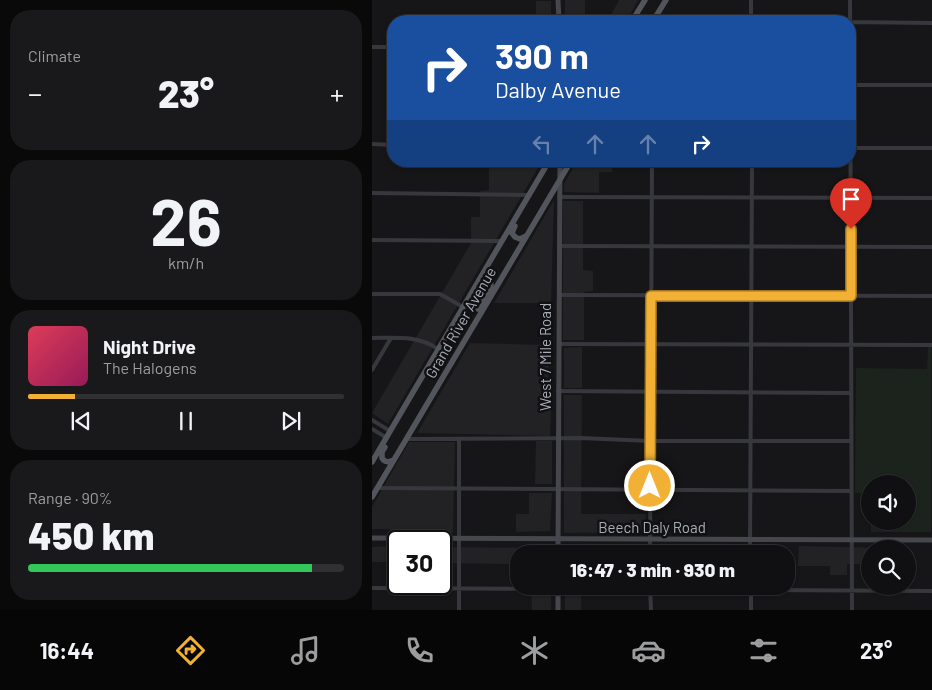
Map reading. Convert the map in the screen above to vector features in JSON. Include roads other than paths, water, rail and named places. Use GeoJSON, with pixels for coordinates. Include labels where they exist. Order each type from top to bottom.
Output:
{"type":"FeatureCollection","features":[{"type":"Feature","properties":{"kind":"main road"},"geometry":{"type":"LineString","coordinates":[[558,0],[559,15]]}},
{"type":"Feature","properties":{"kind":"main road"},"geometry":{"type":"LineString","coordinates":[[636,15],[645,0]]}},
{"type":"Feature","properties":{"kind":"main road"},"geometry":{"type":"LineString","coordinates":[[657,15],[666,0]]}},
{"type":"Feature","properties":{"kind":"main road","name":"Grand River Avenue"},"geometry":{"type":"LineString","coordinates":[[372,462],[546,167]]}},
{"type":"Feature","properties":{"kind":"main road","name":"West 7 Mile Road"},"geometry":{"type":"LineString","coordinates":[[557,545],[558,197],[560,167]]}},
{"type":"Feature","properties":{"kind":"main road","name":"Grand River Avenue"},"geometry":{"type":"LineString","coordinates":[[372,497],[374,487],[395,460],[567,167]]}},
{"type":"Feature","properties":{"kind":"main road"},"geometry":{"type":"LineString","coordinates":[[522,208],[521,216],[512,234],[520,239],[528,234]]}},
{"type":"Feature","properties":{"kind":"main road"},"geometry":{"type":"LineString","coordinates":[[468,334],[470,324],[491,285],[490,280],[487,278],[479,280]]}},
{"type":"Feature","properties":{"kind":"main road"},"geometry":{"type":"LineString","coordinates":[[395,460],[384,461],[382,454],[405,413],[408,401]]}},
{"type":"Feature","properties":{"kind":"main road","name":"Beech Daly Road"},"geometry":{"type":"LineString","coordinates":[[372,538],[750,541],[932,540]]}},
{"type":"Feature","properties":{"kind":"main road"},"geometry":{"type":"LineString","coordinates":[[558,595],[558,610]]}},
{"type":"Feature","properties":{"kind":"street"},"geometry":{"type":"LineString","coordinates":[[751,0],[751,15]]}},
{"type":"Feature","properties":{"kind":"street"},"geometry":{"type":"LineString","coordinates":[[850,0],[850,15]]}},
{"type":"Feature","properties":{"kind":"street"},"geometry":{"type":"LineString","coordinates":[[856,22],[932,23]]}},
{"type":"Feature","properties":{"kind":"street"},"geometry":{"type":"LineString","coordinates":[[372,47],[387,47]]}},
{"type":"Feature","properties":{"kind":"street"},"geometry":{"type":"LineString","coordinates":[[856,84],[932,85]]}},
{"type":"Feature","properties":{"kind":"street"},"geometry":{"type":"LineString","coordinates":[[372,144],[387,145]]}},
{"type":"Feature","properties":{"kind":"street"},"geometry":{"type":"LineString","coordinates":[[856,148],[932,148]]}},
{"type":"Feature","properties":{"kind":"street"},"geometry":{"type":"LineString","coordinates":[[650,545],[652,167]]}},
{"type":"Feature","properties":{"kind":"street"},"geometry":{"type":"LineString","coordinates":[[750,545],[752,167]]}},
{"type":"Feature","properties":{"kind":"street"},"geometry":{"type":"LineString","coordinates":[[850,167],[852,610]]}},
{"type":"Feature","properties":{"kind":"street"},"geometry":{"type":"LineString","coordinates":[[372,193],[530,195]]}},
{"type":"Feature","properties":{"kind":"street"},"geometry":{"type":"LineString","coordinates":[[558,197],[752,196],[932,198]]}},
{"type":"Feature","properties":{"kind":"street"},"geometry":{"type":"LineString","coordinates":[[372,240],[502,241]]}},
{"type":"Feature","properties":{"kind":"street"},"geometry":{"type":"LineString","coordinates":[[559,246],[932,247]]}},
{"type":"Feature","properties":{"kind":"street"},"geometry":{"type":"LineString","coordinates":[[372,294],[440,294],[463,307]]}},
{"type":"Feature","properties":{"kind":"street"},"geometry":{"type":"LineString","coordinates":[[559,295],[932,296]]}},
{"type":"Feature","properties":{"kind":"street"},"geometry":{"type":"LineString","coordinates":[[372,338],[420,340],[438,349]]}},
{"type":"Feature","properties":{"kind":"street"},"geometry":{"type":"LineString","coordinates":[[372,370],[391,338]]}},
{"type":"Feature","properties":{"kind":"street"},"geometry":{"type":"LineString","coordinates":[[558,344],[932,345]]}},
{"type":"Feature","properties":{"kind":"street"},"geometry":{"type":"LineString","coordinates":[[558,391],[851,393]]}},
{"type":"Feature","properties":{"kind":"street"},"geometry":{"type":"LineString","coordinates":[[372,420],[390,431]]}},
{"type":"Feature","properties":{"kind":"street"},"geometry":{"type":"LineString","coordinates":[[372,428],[387,438]]}},
{"type":"Feature","properties":{"kind":"street"},"geometry":{"type":"LineString","coordinates":[[407,439],[851,441]]}},
{"type":"Feature","properties":{"kind":"street"},"geometry":{"type":"LineString","coordinates":[[459,439],[459,610]]}},
{"type":"Feature","properties":{"kind":"street"},"geometry":{"type":"LineString","coordinates":[[374,487],[851,491]]}},
{"type":"Feature","properties":{"kind":"street"},"geometry":{"type":"LineString","coordinates":[[372,588],[510,588]]}},
{"type":"Feature","properties":{"kind":"street"},"geometry":{"type":"LineString","coordinates":[[795,589],[932,591]]}},
{"type":"Feature","properties":{"kind":"street"},"geometry":{"type":"LineString","coordinates":[[650,595],[650,610]]}},
{"type":"Feature","properties":{"kind":"street"},"geometry":{"type":"LineString","coordinates":[[751,595],[751,610]]}}]}
